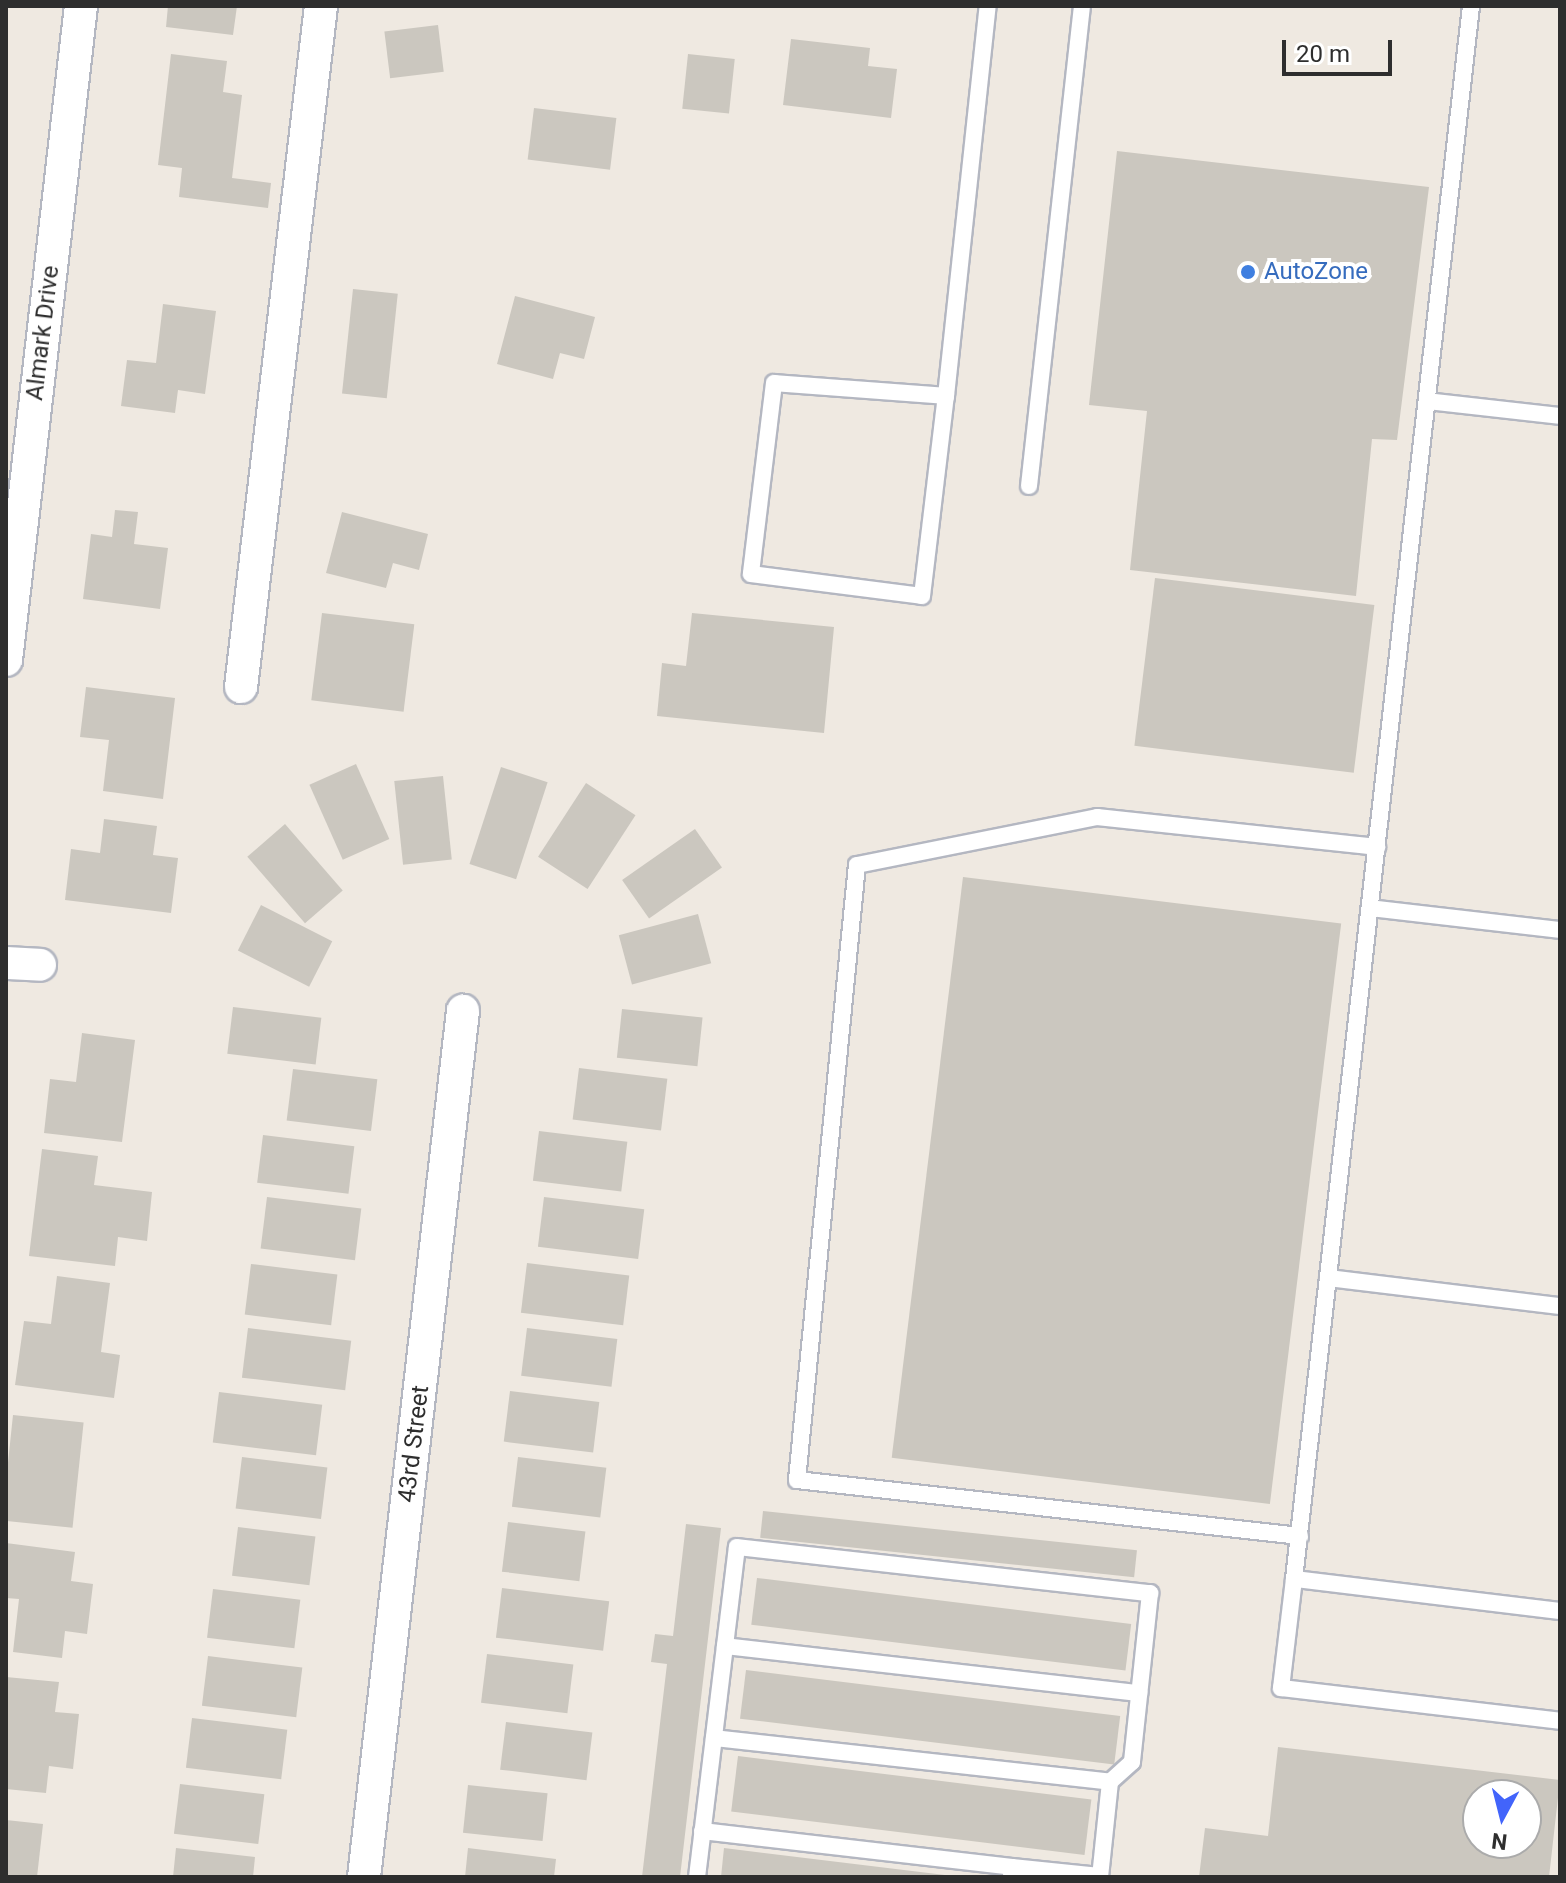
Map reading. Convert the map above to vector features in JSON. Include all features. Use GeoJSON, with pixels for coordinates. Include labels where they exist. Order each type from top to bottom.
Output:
{"type":"FeatureCollection","features":[{"type":"Feature","properties":{"kind":"street","name":"Almark Drive"},"geometry":{"type":"LineString","coordinates":[[6,660],[81,6]]}},
{"type":"Feature","properties":{"kind":"street"},"geometry":{"type":"LineString","coordinates":[[241,687],[321,6]]}},
{"type":"Feature","properties":{"kind":"street"},"geometry":{"type":"LineString","coordinates":[[6,963],[40,965]]}},
{"type":"Feature","properties":{"kind":"street","name":"43rd Street"},"geometry":{"type":"LineString","coordinates":[[364,1877],[463,1011]]}},
{"type":"Feature","properties":{"kind":"lane"},"geometry":{"type":"LineString","coordinates":[[946,396],[774,383],[751,574],[922,596],[946,396],[988,6]]}},
{"type":"Feature","properties":{"kind":"lane"},"geometry":{"type":"LineString","coordinates":[[1029,486],[1082,6]]}},
{"type":"Feature","properties":{"kind":"lane"},"geometry":{"type":"LineString","coordinates":[[1471,6],[1281,1688],[1560,1721]]}},
{"type":"Feature","properties":{"kind":"lane"},"geometry":{"type":"LineString","coordinates":[[1427,401],[1560,416]]}},
{"type":"Feature","properties":{"kind":"lane"},"geometry":{"type":"LineString","coordinates":[[1300,1536],[797,1480],[857,865],[1097,817],[1377,847]]}},
{"type":"Feature","properties":{"kind":"lane"},"geometry":{"type":"LineString","coordinates":[[1370,908],[1560,930]]}},
{"type":"Feature","properties":{"kind":"lane"},"geometry":{"type":"LineString","coordinates":[[1328,1278],[1560,1306]]}},
{"type":"Feature","properties":{"kind":"lane"},"geometry":{"type":"LineString","coordinates":[[697,1877],[702,1831],[737,1547],[1150,1593],[1132,1762],[1110,1782],[1100,1876],[1011,1872],[702,1831]]}},
{"type":"Feature","properties":{"kind":"lane"},"geometry":{"type":"LineString","coordinates":[[1294,1579],[1560,1611]]}},
{"type":"Feature","properties":{"kind":"lane"},"geometry":{"type":"LineString","coordinates":[[725,1646],[1139,1693]]}},
{"type":"Feature","properties":{"kind":"lane"},"geometry":{"type":"LineString","coordinates":[[714,1738],[1110,1782]]}},
{"type":"Feature","properties":{"kind":"building"},"geometry":{"type":"Polygon","coordinates":[[[168,6],[237,6],[233,35],[166,27],[168,6]]]}},
{"type":"Feature","properties":{"kind":"building"},"geometry":{"type":"Polygon","coordinates":[[[438,25],[444,72],[390,78],[384,32],[438,25]]]}},
{"type":"Feature","properties":{"kind":"building"},"geometry":{"type":"Polygon","coordinates":[[[791,39],[870,48],[868,66],[897,69],[891,118],[783,105],[791,39]]]}},
{"type":"Feature","properties":{"kind":"building"},"geometry":{"type":"Polygon","coordinates":[[[171,54],[227,61],[223,92],[242,95],[232,178],[271,183],[268,208],[179,197],[182,168],[158,165],[171,54]]]}},
{"type":"Feature","properties":{"kind":"building"},"geometry":{"type":"Polygon","coordinates":[[[688,54],[735,59],[729,114],[682,109],[688,54]]]}},
{"type":"Feature","properties":{"kind":"building"},"geometry":{"type":"Polygon","coordinates":[[[534,108],[616,118],[610,170],[528,160],[534,108]]]}},
{"type":"Feature","properties":{"kind":"building"},"geometry":{"type":"Polygon","coordinates":[[[1117,151],[1429,187],[1397,440],[1372,439],[1356,596],[1130,570],[1147,411],[1089,405],[1117,151]]]}},
{"type":"Feature","properties":{"kind":"building"},"geometry":{"type":"Polygon","coordinates":[[[353,289],[398,294],[387,398],[342,393],[353,289]]]}},
{"type":"Feature","properties":{"kind":"building"},"geometry":{"type":"Polygon","coordinates":[[[515,296],[595,317],[584,359],[560,353],[553,379],[497,364],[515,296]]]}},
{"type":"Feature","properties":{"kind":"building"},"geometry":{"type":"Polygon","coordinates":[[[163,304],[216,311],[205,394],[178,390],[175,413],[121,406],[127,360],[156,363],[163,304]]]}},
{"type":"Feature","properties":{"kind":"building"},"geometry":{"type":"Polygon","coordinates":[[[115,510],[138,512],[134,544],[168,548],[160,609],[83,599],[91,534],[112,537],[115,510]]]}},
{"type":"Feature","properties":{"kind":"building"},"geometry":{"type":"Polygon","coordinates":[[[342,512],[428,534],[419,570],[393,563],[386,588],[326,573],[342,512]]]}},
{"type":"Feature","properties":{"kind":"building"},"geometry":{"type":"Polygon","coordinates":[[[1155,578],[1374,605],[1354,773],[1134,746],[1155,578]]]}},
{"type":"Feature","properties":{"kind":"building"},"geometry":{"type":"Polygon","coordinates":[[[322,613],[414,624],[404,712],[311,700],[322,613]]]}},
{"type":"Feature","properties":{"kind":"building"},"geometry":{"type":"Polygon","coordinates":[[[692,613],[834,627],[824,733],[657,716],[662,663],[686,666],[692,613]]]}},
{"type":"Feature","properties":{"kind":"building"},"geometry":{"type":"Polygon","coordinates":[[[86,687],[175,698],[163,799],[103,791],[109,740],[80,737],[86,687]]]}},
{"type":"Feature","properties":{"kind":"building"},"geometry":{"type":"Polygon","coordinates":[[[356,764],[389,839],[343,860],[309,785],[356,764]]]}},
{"type":"Feature","properties":{"kind":"building"},"geometry":{"type":"Polygon","coordinates":[[[501,767],[548,782],[516,879],[469,864],[501,767]]]}},
{"type":"Feature","properties":{"kind":"building"},"geometry":{"type":"Polygon","coordinates":[[[443,776],[452,860],[403,865],[394,781],[443,776]]]}},
{"type":"Feature","properties":{"kind":"building"},"geometry":{"type":"Polygon","coordinates":[[[586,783],[635,815],[588,889],[538,857],[586,783]]]}},
{"type":"Feature","properties":{"kind":"building"},"geometry":{"type":"Polygon","coordinates":[[[104,819],[157,826],[153,855],[178,858],[171,913],[65,900],[71,849],[100,853],[104,819]]]}},
{"type":"Feature","properties":{"kind":"building"},"geometry":{"type":"Polygon","coordinates":[[[285,824],[343,890],[305,923],[247,857],[285,824]]]}},
{"type":"Feature","properties":{"kind":"building"},"geometry":{"type":"Polygon","coordinates":[[[695,829],[722,868],[649,919],[622,880],[695,829]]]}},
{"type":"Feature","properties":{"kind":"building"},"geometry":{"type":"Polygon","coordinates":[[[963,877],[1341,923],[1270,1504],[892,1458],[963,877]]]}},
{"type":"Feature","properties":{"kind":"building"},"geometry":{"type":"Polygon","coordinates":[[[261,905],[332,941],[309,987],[238,950],[261,905]]]}},
{"type":"Feature","properties":{"kind":"building"},"geometry":{"type":"Polygon","coordinates":[[[698,914],[711,963],[632,984],[619,935],[698,914]]]}},
{"type":"Feature","properties":{"kind":"building"},"geometry":{"type":"Polygon","coordinates":[[[233,1007],[321,1018],[316,1064],[227,1054],[233,1007]]]}},
{"type":"Feature","properties":{"kind":"building"},"geometry":{"type":"Polygon","coordinates":[[[622,1009],[703,1017],[697,1066],[617,1058],[622,1009]]]}},
{"type":"Feature","properties":{"kind":"building"},"geometry":{"type":"Polygon","coordinates":[[[82,1033],[135,1040],[122,1142],[44,1133],[50,1079],[76,1082],[82,1033]]]}},
{"type":"Feature","properties":{"kind":"building"},"geometry":{"type":"Polygon","coordinates":[[[579,1068],[667,1079],[661,1130],[573,1120],[579,1068]]]}},
{"type":"Feature","properties":{"kind":"building"},"geometry":{"type":"Polygon","coordinates":[[[293,1069],[377,1079],[371,1131],[287,1121],[293,1069]]]}},
{"type":"Feature","properties":{"kind":"building"},"geometry":{"type":"Polygon","coordinates":[[[539,1131],[627,1142],[621,1191],[533,1181],[539,1131]]]}},
{"type":"Feature","properties":{"kind":"building"},"geometry":{"type":"Polygon","coordinates":[[[263,1135],[354,1146],[348,1194],[257,1183],[263,1135]]]}},
{"type":"Feature","properties":{"kind":"building"},"geometry":{"type":"Polygon","coordinates":[[[42,1149],[98,1156],[94,1185],[152,1192],[147,1241],[118,1237],[115,1266],[29,1256],[42,1149]]]}},
{"type":"Feature","properties":{"kind":"building"},"geometry":{"type":"Polygon","coordinates":[[[267,1197],[361,1209],[355,1260],[261,1249],[267,1197]]]}},
{"type":"Feature","properties":{"kind":"building"},"geometry":{"type":"Polygon","coordinates":[[[544,1197],[644,1209],[638,1259],[538,1247],[544,1197]]]}},
{"type":"Feature","properties":{"kind":"building"},"geometry":{"type":"Polygon","coordinates":[[[527,1263],[629,1276],[623,1325],[521,1313],[527,1263]]]}},
{"type":"Feature","properties":{"kind":"building"},"geometry":{"type":"Polygon","coordinates":[[[251,1264],[337,1275],[331,1325],[245,1315],[251,1264]]]}},
{"type":"Feature","properties":{"kind":"building"},"geometry":{"type":"Polygon","coordinates":[[[57,1276],[110,1283],[101,1352],[120,1355],[114,1398],[15,1385],[24,1321],[51,1324],[57,1276]]]}},
{"type":"Feature","properties":{"kind":"building"},"geometry":{"type":"Polygon","coordinates":[[[248,1328],[351,1341],[345,1390],[242,1378],[248,1328]]]}},
{"type":"Feature","properties":{"kind":"building"},"geometry":{"type":"Polygon","coordinates":[[[527,1328],[617,1339],[611,1387],[521,1376],[527,1328]]]}},
{"type":"Feature","properties":{"kind":"building"},"geometry":{"type":"Polygon","coordinates":[[[510,1391],[599,1402],[593,1453],[504,1442],[510,1391]]]}},
{"type":"Feature","properties":{"kind":"building"},"geometry":{"type":"Polygon","coordinates":[[[219,1392],[322,1405],[316,1455],[213,1443],[219,1392]]]}},
{"type":"Feature","properties":{"kind":"building"},"geometry":{"type":"Polygon","coordinates":[[[13,1415],[84,1422],[73,1528],[6,1521],[6,1482],[13,1415]]]}},
{"type":"Feature","properties":{"kind":"building"},"geometry":{"type":"Polygon","coordinates":[[[242,1457],[327,1467],[321,1519],[236,1509],[242,1457]]]}},
{"type":"Feature","properties":{"kind":"building"},"geometry":{"type":"Polygon","coordinates":[[[518,1457],[606,1468],[600,1517],[512,1507],[518,1457]]]}},
{"type":"Feature","properties":{"kind":"building"},"geometry":{"type":"Polygon","coordinates":[[[763,1511],[1137,1550],[1134,1577],[760,1538],[763,1511]]]}},
{"type":"Feature","properties":{"kind":"building"},"geometry":{"type":"Polygon","coordinates":[[[508,1522],[585,1532],[579,1581],[502,1572],[508,1522]]]}},
{"type":"Feature","properties":{"kind":"building"},"geometry":{"type":"Polygon","coordinates":[[[686,1524],[721,1528],[680,1877],[642,1877],[667,1664],[651,1662],[655,1634],[673,1636],[686,1524]]]}},
{"type":"Feature","properties":{"kind":"building"},"geometry":{"type":"Polygon","coordinates":[[[238,1527],[315,1537],[309,1585],[232,1576],[238,1527]]]}},
{"type":"Feature","properties":{"kind":"building"},"geometry":{"type":"Polygon","coordinates":[[[6,1543],[75,1552],[71,1581],[93,1584],[87,1634],[65,1631],[62,1658],[13,1652],[19,1599],[6,1598],[6,1543]]]}},
{"type":"Feature","properties":{"kind":"building"},"geometry":{"type":"Polygon","coordinates":[[[757,1578],[1131,1624],[1125,1671],[751,1625],[757,1578]]]}},
{"type":"Feature","properties":{"kind":"building"},"geometry":{"type":"Polygon","coordinates":[[[502,1588],[609,1601],[603,1651],[496,1638],[502,1588]]]}},
{"type":"Feature","properties":{"kind":"building"},"geometry":{"type":"Polygon","coordinates":[[[213,1589],[300,1600],[294,1648],[207,1638],[213,1589]]]}},
{"type":"Feature","properties":{"kind":"building"},"geometry":{"type":"Polygon","coordinates":[[[487,1654],[573,1665],[567,1713],[481,1703],[487,1654]]]}},
{"type":"Feature","properties":{"kind":"building"},"geometry":{"type":"Polygon","coordinates":[[[208,1656],[302,1668],[296,1717],[202,1706],[208,1656]]]}},
{"type":"Feature","properties":{"kind":"building"},"geometry":{"type":"Polygon","coordinates":[[[746,1670],[1120,1716],[1114,1765],[740,1719],[746,1670]]]}},
{"type":"Feature","properties":{"kind":"building"},"geometry":{"type":"Polygon","coordinates":[[[6,1677],[59,1682],[55,1712],[79,1714],[73,1769],[49,1766],[46,1793],[6,1789],[6,1677]]]}},
{"type":"Feature","properties":{"kind":"building"},"geometry":{"type":"Polygon","coordinates":[[[192,1718],[287,1730],[281,1779],[186,1768],[192,1718]]]}},
{"type":"Feature","properties":{"kind":"building"},"geometry":{"type":"Polygon","coordinates":[[[506,1722],[592,1733],[587,1780],[500,1770],[506,1722]]]}},
{"type":"Feature","properties":{"kind":"building"},"geometry":{"type":"Polygon","coordinates":[[[1278,1747],[1560,1780],[1549,1877],[1199,1877],[1205,1828],[1268,1836],[1278,1747]]]}},
{"type":"Feature","properties":{"kind":"building"},"geometry":{"type":"Polygon","coordinates":[[[738,1756],[1091,1799],[1085,1855],[731,1812],[738,1756]]]}},
{"type":"Feature","properties":{"kind":"building"},"geometry":{"type":"Polygon","coordinates":[[[180,1784],[264,1794],[258,1844],[174,1834],[180,1784]]]}},
{"type":"Feature","properties":{"kind":"building"},"geometry":{"type":"Polygon","coordinates":[[[468,1785],[548,1793],[543,1841],[463,1833],[468,1785]]]}},
{"type":"Feature","properties":{"kind":"building"},"geometry":{"type":"Polygon","coordinates":[[[6,1820],[43,1824],[37,1877],[6,1877],[6,1820]]]}},
{"type":"Feature","properties":{"kind":"building"},"geometry":{"type":"Polygon","coordinates":[[[176,1848],[255,1857],[253,1877],[173,1877],[176,1848]]]}},
{"type":"Feature","properties":{"kind":"building"},"geometry":{"type":"Polygon","coordinates":[[[468,1848],[556,1859],[554,1877],[465,1877],[468,1848]]]}},
{"type":"Feature","properties":{"kind":"building"},"geometry":{"type":"Polygon","coordinates":[[[724,1848],[945,1875],[945,1877],[721,1877],[724,1848]]]}},
{"type":"Feature","properties":{"kind":"place","name":"AutoZone"},"geometry":{"type":"Point","coordinates":[1248,272]}}]}
